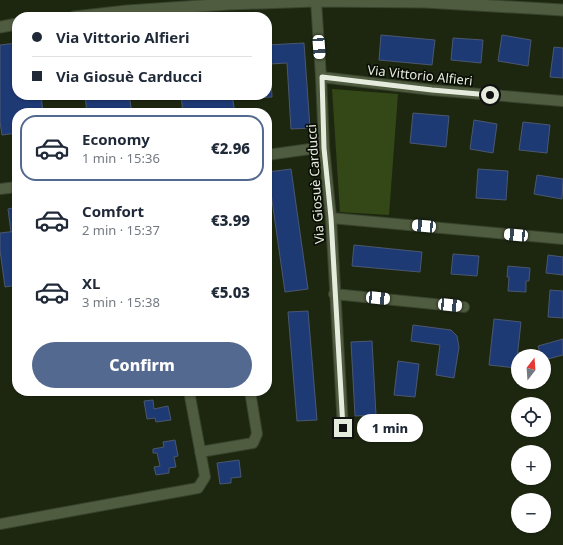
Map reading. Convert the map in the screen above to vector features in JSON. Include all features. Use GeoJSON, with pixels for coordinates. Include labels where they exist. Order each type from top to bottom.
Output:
{"type":"FeatureCollection","features":[{"type":"Feature","properties":{"kind":"street"},"geometry":{"type":"LineString","coordinates":[[118,12],[229,4],[316,1],[425,2],[563,10]]}},
{"type":"Feature","properties":{"kind":"street","name":"Via Giosuè Carducci"},"geometry":{"type":"LineString","coordinates":[[316,1],[322,77],[324,148],[331,218],[334,294],[343,428]]}},
{"type":"Feature","properties":{"kind":"street"},"geometry":{"type":"LineString","coordinates":[[0,27],[12,25]]}},
{"type":"Feature","properties":{"kind":"street","name":"Via Vittorio Alfieri"},"geometry":{"type":"LineString","coordinates":[[322,77],[432,90],[563,101]]}},
{"type":"Feature","properties":{"kind":"street"},"geometry":{"type":"LineString","coordinates":[[272,154],[324,148]]}},
{"type":"Feature","properties":{"kind":"street"},"geometry":{"type":"LineString","coordinates":[[0,189],[12,188]]}},
{"type":"Feature","properties":{"kind":"street"},"geometry":{"type":"LineString","coordinates":[[331,218],[563,239]]}},
{"type":"Feature","properties":{"kind":"street"},"geometry":{"type":"LineString","coordinates":[[334,294],[464,307]]}},
{"type":"Feature","properties":{"kind":"street"},"geometry":{"type":"LineString","coordinates":[[0,524],[198,488],[205,477],[190,396]]}},
{"type":"Feature","properties":{"kind":"street"},"geometry":{"type":"LineString","coordinates":[[200,452],[253,443],[257,434],[251,396]]}},
{"type":"Feature","properties":{"kind":"green space"},"geometry":{"type":"Polygon","coordinates":[[[332,89],[398,94],[389,215],[340,212],[332,89]]]}},
{"type":"Feature","properties":{"kind":"building"},"geometry":{"type":"Polygon","coordinates":[[[381,35],[435,40],[432,65],[379,60],[381,35]]]}},
{"type":"Feature","properties":{"kind":"building"},"geometry":{"type":"Polygon","coordinates":[[[502,35],[531,40],[528,66],[498,61],[502,35]]]}},
{"type":"Feature","properties":{"kind":"building"},"geometry":{"type":"Polygon","coordinates":[[[453,38],[483,40],[481,63],[451,60],[453,38]]]}},
{"type":"Feature","properties":{"kind":"building"},"geometry":{"type":"Polygon","coordinates":[[[304,43],[310,128],[291,129],[287,63],[272,64],[272,45],[304,43]]]}},
{"type":"Feature","properties":{"kind":"building"},"geometry":{"type":"Polygon","coordinates":[[[12,44],[12,100],[42,100],[42,108],[12,108],[12,134],[2,135],[0,122],[0,45],[12,44]]]}},
{"type":"Feature","properties":{"kind":"building"},"geometry":{"type":"Polygon","coordinates":[[[554,47],[563,48],[563,78],[550,77],[554,47]]]}},
{"type":"Feature","properties":{"kind":"building"},"geometry":{"type":"Polygon","coordinates":[[[86,100],[130,100],[131,108],[86,108],[86,100]]]}},
{"type":"Feature","properties":{"kind":"building"},"geometry":{"type":"Polygon","coordinates":[[[182,100],[233,100],[234,108],[182,108],[182,100]]]}},
{"type":"Feature","properties":{"kind":"building"},"geometry":{"type":"Polygon","coordinates":[[[413,113],[449,116],[446,147],[410,143],[413,113]]]}},
{"type":"Feature","properties":{"kind":"building"},"geometry":{"type":"Polygon","coordinates":[[[474,120],[497,124],[493,153],[470,149],[474,120]]]}},
{"type":"Feature","properties":{"kind":"building"},"geometry":{"type":"Polygon","coordinates":[[[523,122],[550,125],[547,153],[519,150],[523,122]]]}},
{"type":"Feature","properties":{"kind":"building"},"geometry":{"type":"Polygon","coordinates":[[[291,169],[308,289],[285,292],[272,200],[272,171],[291,169]]]}},
{"type":"Feature","properties":{"kind":"building"},"geometry":{"type":"Polygon","coordinates":[[[478,169],[508,171],[506,200],[476,198],[478,169]]]}},
{"type":"Feature","properties":{"kind":"building"},"geometry":{"type":"Polygon","coordinates":[[[537,175],[563,179],[562,199],[534,194],[537,175]]]}},
{"type":"Feature","properties":{"kind":"building"},"geometry":{"type":"Polygon","coordinates":[[[12,208],[11,232],[8,209],[12,208]]]}},
{"type":"Feature","properties":{"kind":"building"},"geometry":{"type":"Polygon","coordinates":[[[12,232],[12,286],[5,287],[0,250],[0,233],[12,232]]]}},
{"type":"Feature","properties":{"kind":"building"},"geometry":{"type":"Polygon","coordinates":[[[354,245],[422,252],[420,272],[352,266],[354,245]]]}},
{"type":"Feature","properties":{"kind":"building"},"geometry":{"type":"Polygon","coordinates":[[[453,254],[479,256],[477,276],[451,274],[453,254]]]}},
{"type":"Feature","properties":{"kind":"building"},"geometry":{"type":"Polygon","coordinates":[[[548,255],[563,257],[563,275],[546,273],[548,255]]]}},
{"type":"Feature","properties":{"kind":"building"},"geometry":{"type":"Polygon","coordinates":[[[508,266],[530,268],[529,281],[526,281],[526,292],[508,291],[508,266]]]}},
{"type":"Feature","properties":{"kind":"building"},"geometry":{"type":"Polygon","coordinates":[[[550,290],[563,291],[563,318],[548,317],[550,290]]]}},
{"type":"Feature","properties":{"kind":"building"},"geometry":{"type":"Polygon","coordinates":[[[308,311],[317,420],[297,421],[288,312],[308,311]]]}},
{"type":"Feature","properties":{"kind":"building"},"geometry":{"type":"Polygon","coordinates":[[[494,319],[521,322],[518,349],[511,349],[511,367],[489,365],[494,319]]]}},
{"type":"Feature","properties":{"kind":"building"},"geometry":{"type":"Polygon","coordinates":[[[413,325],[451,330],[457,336],[459,347],[454,378],[436,375],[440,345],[411,341],[413,325]]]}},
{"type":"Feature","properties":{"kind":"building"},"geometry":{"type":"Polygon","coordinates":[[[563,339],[563,355],[551,358],[551,349],[539,349],[538,346],[563,339]]]}},
{"type":"Feature","properties":{"kind":"building"},"geometry":{"type":"Polygon","coordinates":[[[372,341],[376,415],[355,416],[351,342],[372,341]]]}},
{"type":"Feature","properties":{"kind":"building"},"geometry":{"type":"Polygon","coordinates":[[[398,361],[419,364],[415,397],[394,395],[398,361]]]}},
{"type":"Feature","properties":{"kind":"building"},"geometry":{"type":"Polygon","coordinates":[[[153,400],[154,409],[168,406],[171,420],[156,422],[155,418],[147,419],[144,401],[153,400]]]}},
{"type":"Feature","properties":{"kind":"building"},"geometry":{"type":"Polygon","coordinates":[[[175,440],[178,456],[174,457],[176,467],[169,468],[169,473],[156,475],[154,467],[160,466],[157,453],[153,453],[153,449],[164,447],[163,442],[175,440]]]}},
{"type":"Feature","properties":{"kind":"building"},"geometry":{"type":"Polygon","coordinates":[[[239,460],[241,477],[231,478],[231,483],[220,484],[217,463],[239,460]]]}},
{"type":"Feature","properties":{"kind":"route"},"geometry":{"type":"LineString","coordinates":[[343,428],[334,294],[331,218],[324,148],[322,77],[432,90],[490,95]]}}]}
